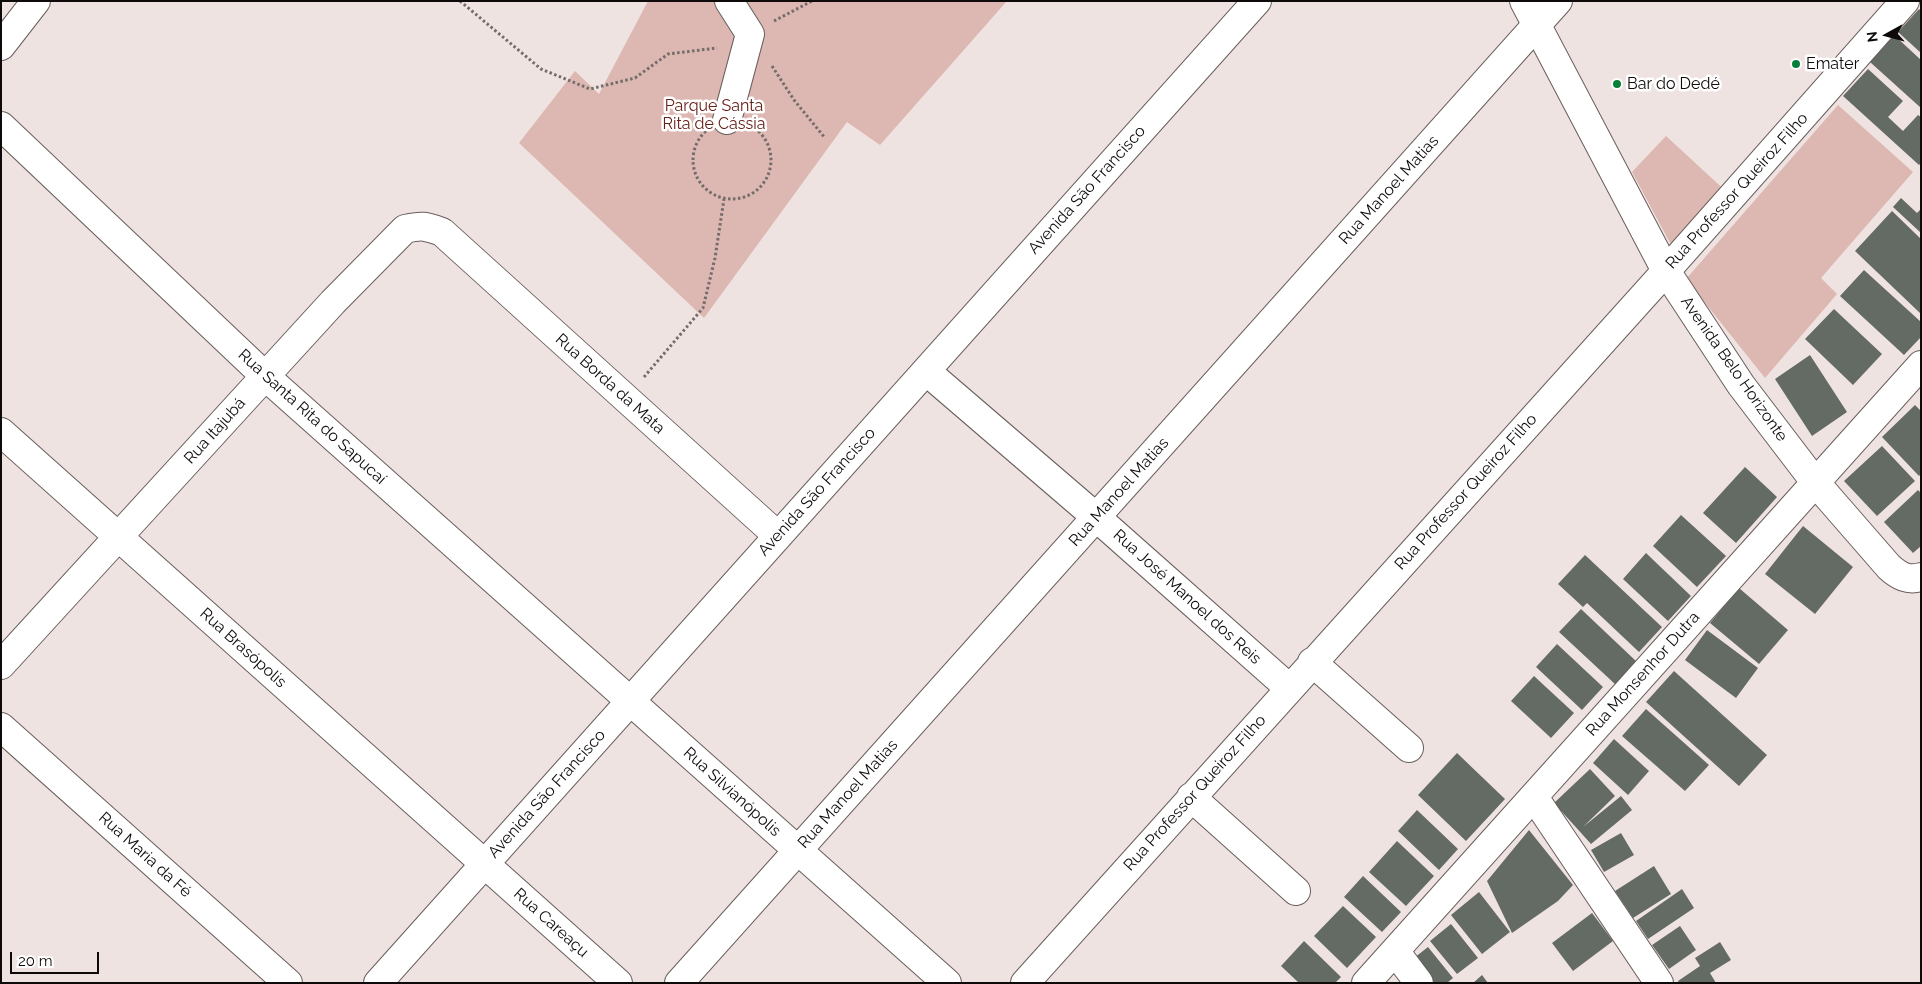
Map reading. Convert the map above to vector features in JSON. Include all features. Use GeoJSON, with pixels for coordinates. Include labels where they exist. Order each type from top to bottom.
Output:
{"type":"FeatureCollection","features":[{"type":"Feature","properties":{"kind":"street"},"geometry":{"type":"LineString","coordinates":[[1,46],[36,1]]}},
{"type":"Feature","properties":{"kind":"street"},"geometry":{"type":"LineString","coordinates":[[727,120],[750,34],[728,1]]}},
{"type":"Feature","properties":{"kind":"street","name":"Avenida São Francisco"},"geometry":{"type":"LineString","coordinates":[[378,983],[1257,1]]}},
{"type":"Feature","properties":{"kind":"street","name":"Avenida Belo Horizonte"},"geometry":{"type":"LineString","coordinates":[[1524,1],[1666,271],[1741,385],[1815,482],[1889,567],[1898,575],[1914,577]]}},
{"type":"Feature","properties":{"kind":"street","name":"Rua Manoel Matias"},"geometry":{"type":"LineString","coordinates":[[679,983],[1558,1]]}},
{"type":"Feature","properties":{"kind":"street","name":"Rua Professor Queiroz Filho"},"geometry":{"type":"LineString","coordinates":[[1025,983],[1666,271],[1906,1]]}},
{"type":"Feature","properties":{"kind":"street","name":"Rua Santa Rita do Sapucaí"},"geometry":{"type":"LineString","coordinates":[[1,126],[265,376],[630,701]]}},
{"type":"Feature","properties":{"kind":"street","name":"Rua Itajubá"},"geometry":{"type":"LineString","coordinates":[[1,665],[333,302],[405,229],[425,225],[442,232]]}},
{"type":"Feature","properties":{"kind":"street","name":"Rua Borda da Mata"},"geometry":{"type":"LineString","coordinates":[[442,232],[778,536]]}},
{"type":"Feature","properties":{"kind":"street","name":"Rua Monsenhor Dutra"},"geometry":{"type":"LineString","coordinates":[[1366,983],[1921,365]]}},
{"type":"Feature","properties":{"kind":"street","name":"Rua José Manoel dos Reis"},"geometry":{"type":"LineString","coordinates":[[926,371],[1096,517],[1289,688]]}},
{"type":"Feature","properties":{"kind":"street","name":"Rua Brasópolis"},"geometry":{"type":"LineString","coordinates":[[1,432],[484,864]]}},
{"type":"Feature","properties":{"kind":"street"},"geometry":{"type":"LineString","coordinates":[[1312,662],[1409,748]]}},
{"type":"Feature","properties":{"kind":"street","name":"Rua Silvianópolis"},"geometry":{"type":"LineString","coordinates":[[630,701],[946,983]]}},
{"type":"Feature","properties":{"kind":"street","name":"Rua Maria da Fé"},"geometry":{"type":"LineString","coordinates":[[1,727],[288,983]]}},
{"type":"Feature","properties":{"kind":"street"},"geometry":{"type":"LineString","coordinates":[[1191,797],[1296,891]]}},
{"type":"Feature","properties":{"kind":"street"},"geometry":{"type":"LineString","coordinates":[[1534,797],[1660,983]]}},
{"type":"Feature","properties":{"kind":"street","name":"Rua Careaçu"},"geometry":{"type":"LineString","coordinates":[[484,864],[618,983]]}},
{"type":"Feature","properties":{"kind":"street"},"geometry":{"type":"LineString","coordinates":[[1395,951],[1419,983]]}},
{"type":"Feature","properties":{"kind":"path"},"geometry":{"type":"LineString","coordinates":[[460,1],[541,69],[590,89],[635,78],[668,54],[725,47],[812,1]]}},
{"type":"Feature","properties":{"kind":"path"},"geometry":{"type":"LineString","coordinates":[[750,34],[794,100],[825,138]]}},
{"type":"Feature","properties":{"kind":"path"},"geometry":{"type":"LineString","coordinates":[[727,120],[742,121],[756,128],[766,139],[771,153],[772,166],[768,178],[760,189],[749,196],[737,200],[724,199],[712,194],[696,176],[693,164],[694,148],[702,135],[713,125],[727,120]]}},
{"type":"Feature","properties":{"kind":"path"},"geometry":{"type":"LineString","coordinates":[[625,398],[703,308],[715,258],[724,199]]}},
{"type":"Feature","properties":{"kind":"green space","name":"Parque Santa Rita de Cássia"},"geometry":{"type":"Polygon","coordinates":[[[648,1],[1007,1],[880,145],[847,122],[704,318],[519,143],[575,71],[599,94],[648,1]]]}},
{"type":"Feature","properties":{"kind":"green space"},"geometry":{"type":"Polygon","coordinates":[[[1838,105],[1913,172],[1821,278],[1837,294],[1765,378],[1686,279],[1838,105]]]}},
{"type":"Feature","properties":{"kind":"green space"},"geometry":{"type":"Polygon","coordinates":[[[1666,136],[1730,195],[1676,254],[1632,172],[1666,136]]]}},
{"type":"Feature","properties":{"kind":"building"},"geometry":{"type":"Polygon","coordinates":[[[1919,9],[1921,11],[1921,53],[1898,32],[1919,9]]]}},
{"type":"Feature","properties":{"kind":"building"},"geometry":{"type":"Polygon","coordinates":[[[1894,35],[1921,60],[1921,108],[1870,62],[1894,35]]]}},
{"type":"Feature","properties":{"kind":"building"},"geometry":{"type":"Polygon","coordinates":[[[1868,69],[1903,101],[1888,117],[1903,131],[1918,115],[1921,117],[1921,163],[1919,165],[1843,96],[1868,69]]]}},
{"type":"Feature","properties":{"kind":"building"},"geometry":{"type":"Polygon","coordinates":[[[1901,198],[1917,213],[1921,209],[1921,233],[1893,207],[1901,198]]]}},
{"type":"Feature","properties":{"kind":"building"},"geometry":{"type":"Polygon","coordinates":[[[1892,211],[1921,239],[1921,314],[1855,251],[1892,211]]]}},
{"type":"Feature","properties":{"kind":"building"},"geometry":{"type":"Polygon","coordinates":[[[1864,270],[1921,322],[1921,337],[1904,355],[1840,296],[1864,270]]]}},
{"type":"Feature","properties":{"kind":"building"},"geometry":{"type":"Polygon","coordinates":[[[1834,309],[1882,354],[1853,385],[1805,339],[1834,309]]]}},
{"type":"Feature","properties":{"kind":"building"},"geometry":{"type":"Polygon","coordinates":[[[1810,355],[1847,412],[1812,436],[1775,379],[1810,355]]]}},
{"type":"Feature","properties":{"kind":"building"},"geometry":{"type":"Polygon","coordinates":[[[1915,405],[1921,411],[1921,474],[1919,476],[1882,437],[1915,405]]]}},
{"type":"Feature","properties":{"kind":"building"},"geometry":{"type":"Polygon","coordinates":[[[1882,446],[1915,481],[1877,516],[1844,481],[1882,446]]]}},
{"type":"Feature","properties":{"kind":"building"},"geometry":{"type":"Polygon","coordinates":[[[1745,467],[1777,497],[1736,543],[1703,513],[1745,467]]]}},
{"type":"Feature","properties":{"kind":"building"},"geometry":{"type":"Polygon","coordinates":[[[1918,490],[1921,493],[1921,546],[1913,553],[1884,522],[1918,490]]]}},
{"type":"Feature","properties":{"kind":"building"},"geometry":{"type":"Polygon","coordinates":[[[1681,515],[1726,556],[1697,587],[1653,546],[1681,515]]]}},
{"type":"Feature","properties":{"kind":"building"},"geometry":{"type":"Polygon","coordinates":[[[1803,526],[1853,567],[1815,614],[1765,574],[1803,526]]]}},
{"type":"Feature","properties":{"kind":"building"},"geometry":{"type":"Polygon","coordinates":[[[1646,553],[1691,596],[1668,621],[1623,579],[1646,553]]]}},
{"type":"Feature","properties":{"kind":"building"},"geometry":{"type":"Polygon","coordinates":[[[1585,555],[1662,627],[1639,652],[1587,603],[1583,607],[1558,584],[1585,555]]]}},
{"type":"Feature","properties":{"kind":"building"},"geometry":{"type":"Polygon","coordinates":[[[1739,588],[1788,630],[1759,664],[1710,623],[1739,588]]]}},
{"type":"Feature","properties":{"kind":"building"},"geometry":{"type":"Polygon","coordinates":[[[1581,609],[1637,662],[1616,685],[1559,632],[1581,609]]]}},
{"type":"Feature","properties":{"kind":"building"},"geometry":{"type":"Polygon","coordinates":[[[1707,630],[1758,668],[1736,698],[1685,660],[1707,630]]]}},
{"type":"Feature","properties":{"kind":"building"},"geometry":{"type":"Polygon","coordinates":[[[1557,644],[1603,687],[1582,710],[1536,667],[1557,644]]]}},
{"type":"Feature","properties":{"kind":"building"},"geometry":{"type":"Polygon","coordinates":[[[1674,671],[1767,755],[1739,786],[1646,702],[1674,671]]]}},
{"type":"Feature","properties":{"kind":"building"},"geometry":{"type":"Polygon","coordinates":[[[1534,676],[1574,713],[1551,738],[1511,701],[1534,676]]]}},
{"type":"Feature","properties":{"kind":"building"},"geometry":{"type":"Polygon","coordinates":[[[1646,709],[1709,765],[1685,791],[1622,736],[1646,709]]]}},
{"type":"Feature","properties":{"kind":"building"},"geometry":{"type":"Polygon","coordinates":[[[1614,739],[1649,771],[1628,795],[1593,763],[1614,739]]]}},
{"type":"Feature","properties":{"kind":"building"},"geometry":{"type":"Polygon","coordinates":[[[1457,753],[1505,799],[1466,841],[1418,795],[1457,753]]]}},
{"type":"Feature","properties":{"kind":"building"},"geometry":{"type":"Polygon","coordinates":[[[1590,769],[1615,796],[1583,827],[1621,796],[1632,810],[1591,844],[1554,803],[1590,769]]]}},
{"type":"Feature","properties":{"kind":"building"},"geometry":{"type":"Polygon","coordinates":[[[1417,810],[1458,849],[1439,870],[1398,831],[1417,810]]]}},
{"type":"Feature","properties":{"kind":"building"},"geometry":{"type":"Polygon","coordinates":[[[1529,830],[1573,885],[1558,901],[1512,933],[1487,881],[1529,830]]]}},
{"type":"Feature","properties":{"kind":"building"},"geometry":{"type":"Polygon","coordinates":[[[1621,833],[1634,855],[1604,872],[1591,850],[1621,833]]]}},
{"type":"Feature","properties":{"kind":"building"},"geometry":{"type":"Polygon","coordinates":[[[1397,841],[1434,876],[1406,906],[1369,872],[1397,841]]]}},
{"type":"Feature","properties":{"kind":"building"},"geometry":{"type":"Polygon","coordinates":[[[1654,866],[1671,894],[1633,918],[1615,891],[1654,866]]]}},
{"type":"Feature","properties":{"kind":"building"},"geometry":{"type":"Polygon","coordinates":[[[1363,876],[1401,912],[1382,932],[1344,897],[1363,876]]]}},
{"type":"Feature","properties":{"kind":"building"},"geometry":{"type":"Polygon","coordinates":[[[1682,889],[1694,908],[1648,939],[1636,921],[1682,889]]]}},
{"type":"Feature","properties":{"kind":"building"},"geometry":{"type":"Polygon","coordinates":[[[1479,892],[1510,932],[1482,954],[1451,915],[1479,892]]]}},
{"type":"Feature","properties":{"kind":"building"},"geometry":{"type":"Polygon","coordinates":[[[1343,906],[1376,937],[1347,968],[1314,936],[1343,906]]]}},
{"type":"Feature","properties":{"kind":"building"},"geometry":{"type":"Polygon","coordinates":[[[1592,913],[1613,941],[1573,971],[1552,943],[1592,913]]]}},
{"type":"Feature","properties":{"kind":"building"},"geometry":{"type":"Polygon","coordinates":[[[1451,924],[1478,958],[1457,974],[1430,941],[1451,924]]]}},
{"type":"Feature","properties":{"kind":"building"},"geometry":{"type":"Polygon","coordinates":[[[1680,926],[1696,950],[1669,969],[1652,945],[1680,926]]]}},
{"type":"Feature","properties":{"kind":"building"},"geometry":{"type":"Polygon","coordinates":[[[1304,941],[1341,977],[1335,983],[1299,983],[1281,966],[1304,941]]]}},
{"type":"Feature","properties":{"kind":"building"},"geometry":{"type":"Polygon","coordinates":[[[1720,942],[1731,960],[1710,973],[1716,983],[1679,983],[1678,981],[1700,966],[1695,958],[1720,942]]]}},
{"type":"Feature","properties":{"kind":"building"},"geometry":{"type":"Polygon","coordinates":[[[1428,947],[1453,978],[1447,983],[1434,983],[1414,958],[1428,947]]]}},
{"type":"Feature","properties":{"kind":"building"},"geometry":{"type":"Polygon","coordinates":[[[1482,975],[1488,983],[1473,983],[1482,975]]]}},
{"type":"Feature","properties":{"kind":"place","name":"Emater"},"geometry":{"type":"Point","coordinates":[1796,64]}},
{"type":"Feature","properties":{"kind":"place","name":"Bar do Dedé"},"geometry":{"type":"Point","coordinates":[1617,84]}}]}
